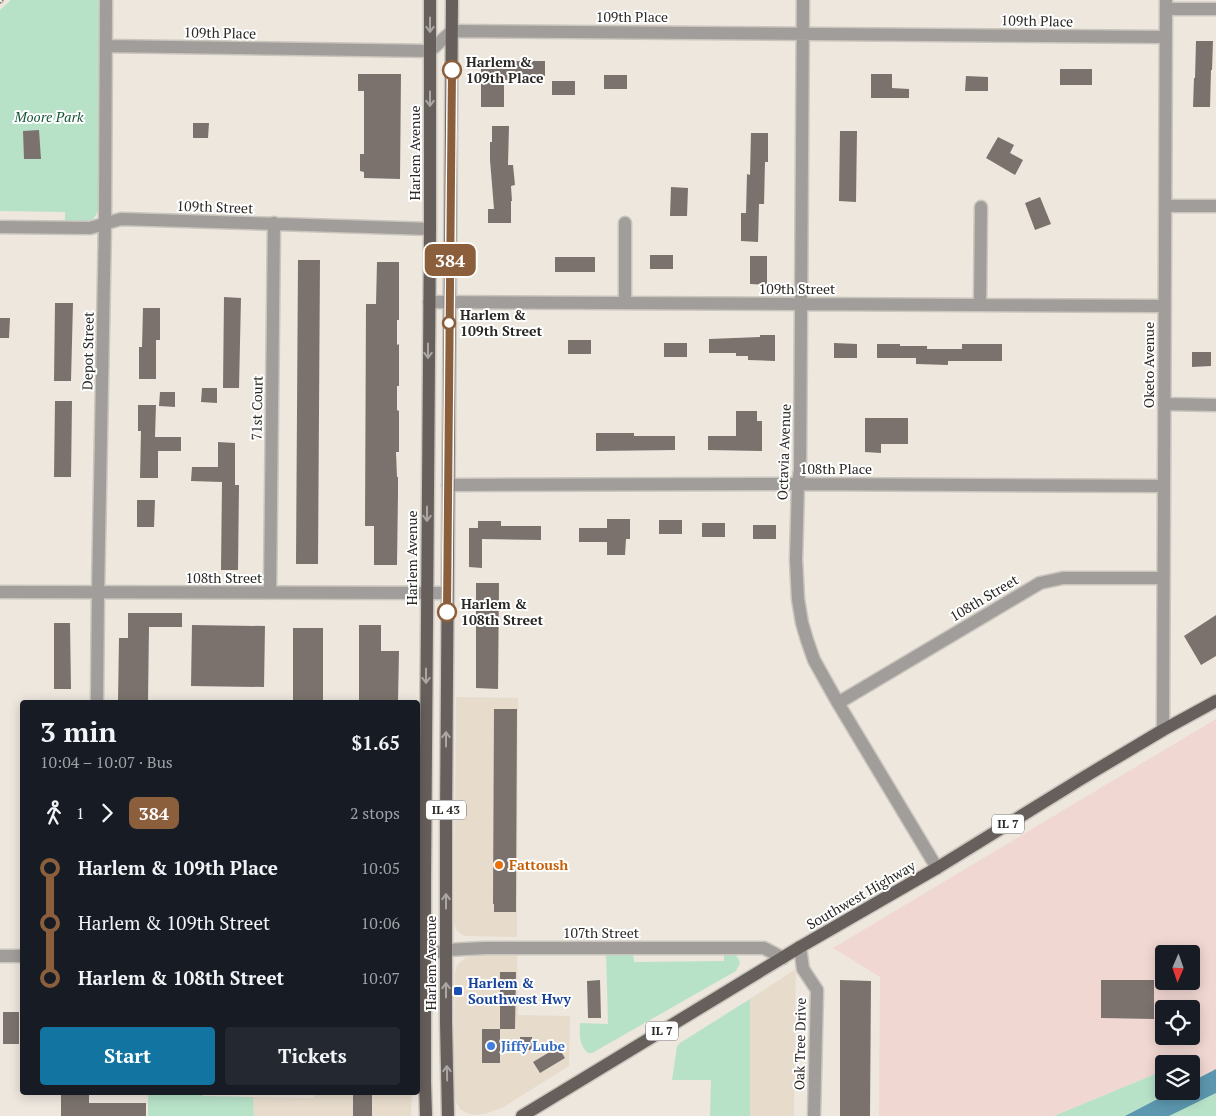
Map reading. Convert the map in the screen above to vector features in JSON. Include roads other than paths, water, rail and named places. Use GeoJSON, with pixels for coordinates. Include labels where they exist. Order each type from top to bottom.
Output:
{"type":"FeatureCollection","features":[{"type":"Feature","properties":{"kind":"main road","name":"Harlem Avenue"},"geometry":{"type":"LineString","coordinates":[[426,1116],[421,956],[427,593],[430,0]]}},
{"type":"Feature","properties":{"kind":"main road","name":"Harlem Avenue"},"geometry":{"type":"LineString","coordinates":[[449,1115],[446,950],[452,0]]}},
{"type":"Feature","properties":{"kind":"main road","name":"Southwest Highway"},"geometry":{"type":"LineString","coordinates":[[522,1116],[800,947],[938,868],[1080,779],[1216,701]]}},
{"type":"Feature","properties":{"kind":"street","name":"Depot Street"},"geometry":{"type":"LineString","coordinates":[[97,700],[105,224],[106,0]]}},
{"type":"Feature","properties":{"kind":"street","name":"Octavia Avenue"},"geometry":{"type":"LineString","coordinates":[[804,0],[800,470],[796,560],[798,599],[802,623],[814,660],[938,868]]}},
{"type":"Feature","properties":{"kind":"street"},"geometry":{"type":"LineString","coordinates":[[1166,4],[1216,8]]}},
{"type":"Feature","properties":{"kind":"street","name":"Oketo Avenue"},"geometry":{"type":"LineString","coordinates":[[1163,730],[1166,4]]}},
{"type":"Feature","properties":{"kind":"street","name":"109th Place"},"geometry":{"type":"LineString","coordinates":[[452,31],[1166,38]]}},
{"type":"Feature","properties":{"kind":"street"},"geometry":{"type":"LineString","coordinates":[[430,51],[452,31]]}},
{"type":"Feature","properties":{"kind":"street","name":"109th Place"},"geometry":{"type":"LineString","coordinates":[[106,46],[430,51]]}},
{"type":"Feature","properties":{"kind":"street"},"geometry":{"type":"LineString","coordinates":[[1165,206],[1216,206]]}},
{"type":"Feature","properties":{"kind":"street"},"geometry":{"type":"LineString","coordinates":[[980,305],[981,207]]}},
{"type":"Feature","properties":{"kind":"street","name":"109th Street"},"geometry":{"type":"LineString","coordinates":[[0,227],[90,228],[121,218],[430,228]]}},
{"type":"Feature","properties":{"kind":"street"},"geometry":{"type":"LineString","coordinates":[[624,223],[625,304]]}},
{"type":"Feature","properties":{"kind":"street","name":"71st Court"},"geometry":{"type":"LineString","coordinates":[[270,592],[274,224]]}},
{"type":"Feature","properties":{"kind":"street","name":"109th Street"},"geometry":{"type":"LineString","coordinates":[[428,302],[1164,306]]}},
{"type":"Feature","properties":{"kind":"street"},"geometry":{"type":"LineString","coordinates":[[1164,404],[1216,405]]}},
{"type":"Feature","properties":{"kind":"street","name":"108th Place"},"geometry":{"type":"LineString","coordinates":[[448,485],[1164,486]]}},
{"type":"Feature","properties":{"kind":"street","name":"108th Street"},"geometry":{"type":"LineString","coordinates":[[838,703],[1040,583],[1063,578],[1163,578]]}},
{"type":"Feature","properties":{"kind":"street","name":"108th Street"},"geometry":{"type":"LineString","coordinates":[[0,592],[447,592]]}},
{"type":"Feature","properties":{"kind":"street","name":"Oak Tree Drive"},"geometry":{"type":"LineString","coordinates":[[800,947],[803,968],[817,990],[814,1116]]}},
{"type":"Feature","properties":{"kind":"street","name":"107th Street"},"geometry":{"type":"LineString","coordinates":[[421,956],[446,950],[484,948],[764,948],[782,958]]}},
{"type":"Feature","properties":{"kind":"street"},"geometry":{"type":"LineString","coordinates":[[0,956],[20,956]]}},
{"type":"Feature","properties":{"kind":"water"},"geometry":{"type":"Polygon","coordinates":[[[1216,1069],[1216,1093],[1169,1116],[1125,1116],[1156,1100],[1200,1100],[1200,1077],[1216,1069]]]}},
{"type":"Feature","properties":{"kind":"place","name":"Harlem & 109th Place"},"geometry":{"type":"Point","coordinates":[452,70]}},
{"type":"Feature","properties":{"kind":"place","name":"Harlem & 109th Street"},"geometry":{"type":"Point","coordinates":[449,323]}},
{"type":"Feature","properties":{"kind":"place","name":"Harlem & 108th Street"},"geometry":{"type":"Point","coordinates":[447,612]}},
{"type":"Feature","properties":{"kind":"place","name":"Fattoush"},"geometry":{"type":"Point","coordinates":[499,865]}},
{"type":"Feature","properties":{"kind":"place","name":"Harlem & Southwest Hwy"},"geometry":{"type":"Point","coordinates":[458,991]}},
{"type":"Feature","properties":{"kind":"place","name":"Jiffy Lube"},"geometry":{"type":"Point","coordinates":[491,1046]}},
{"type":"Feature","properties":{"kind":"park label","name":"Moore Park"},"geometry":{"type":"Point","coordinates":[49,117]}}]}
